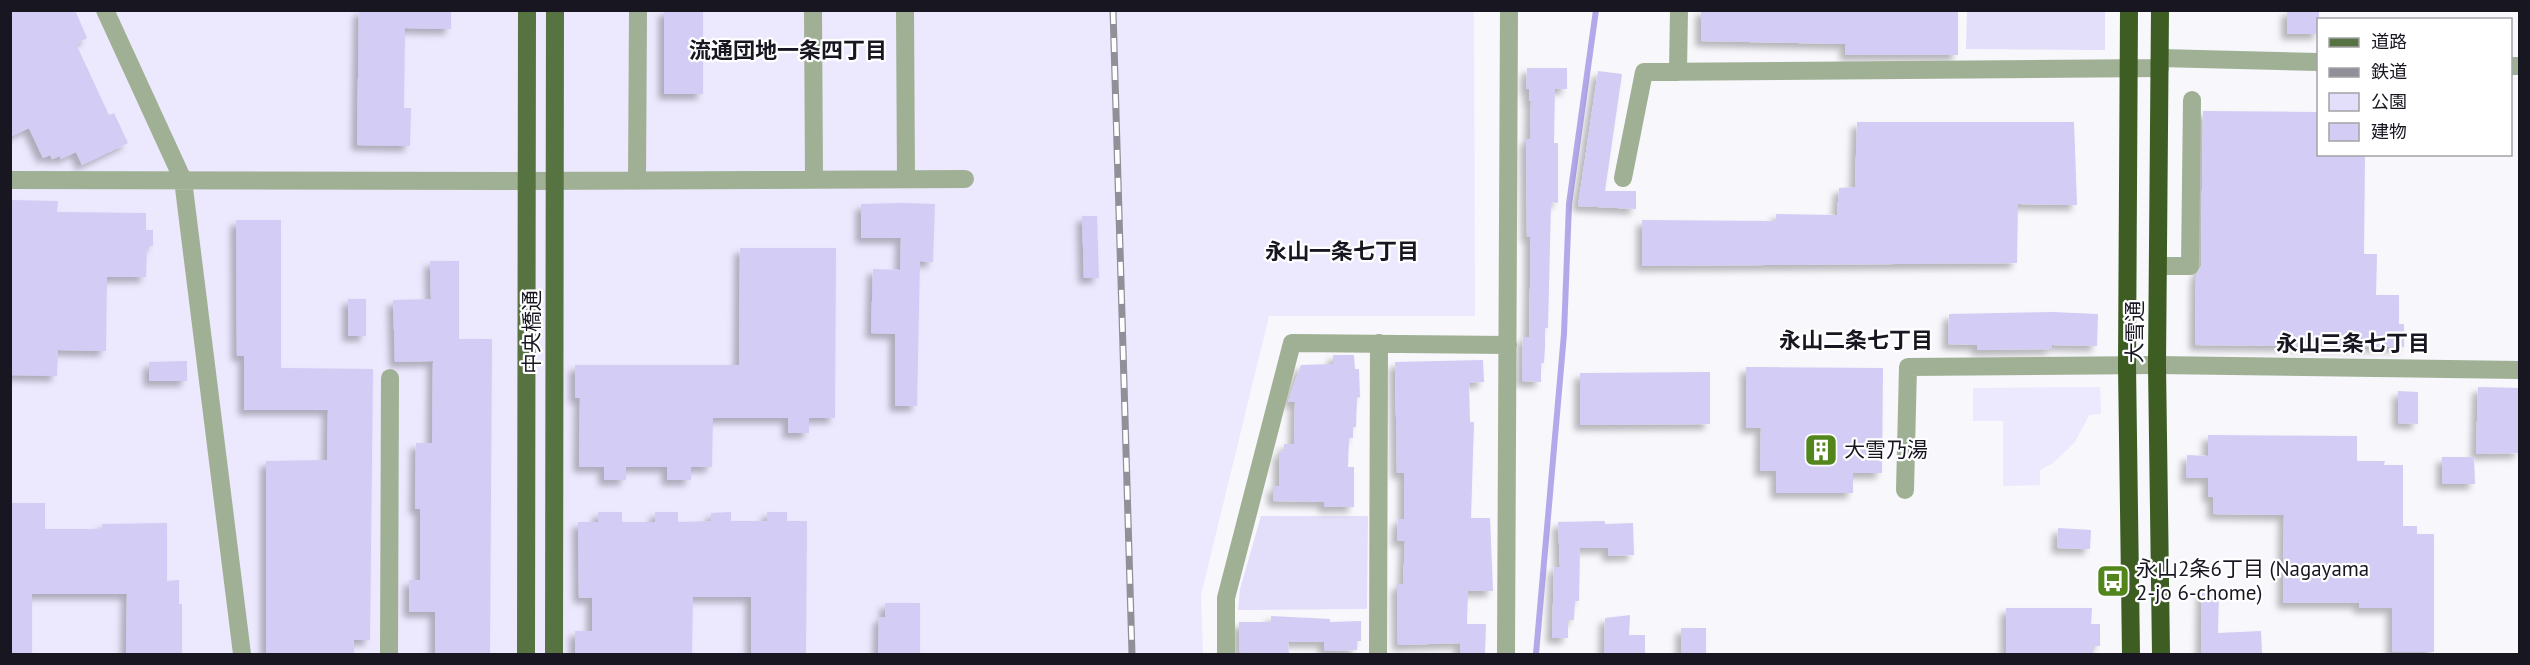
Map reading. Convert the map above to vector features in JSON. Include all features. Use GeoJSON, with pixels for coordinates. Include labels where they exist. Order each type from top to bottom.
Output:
{"type":"FeatureCollection","features":[{"type":"Feature","properties":{"kind":"highway","name":"大雪通"},"geometry":{"type":"LineString","coordinates":[[2129,10],[2127,365],[2131,654]]}},
{"type":"Feature","properties":{"kind":"highway","name":"大雪通"},"geometry":{"type":"LineString","coordinates":[[2160,10],[2157,365],[2161,654]]}},
{"type":"Feature","properties":{"kind":"main road","name":"中央橋通"},"geometry":{"type":"LineString","coordinates":[[526,654],[527,10]]}},
{"type":"Feature","properties":{"kind":"main road","name":"中央橋通"},"geometry":{"type":"LineString","coordinates":[[554,654],[555,10]]}},
{"type":"Feature","properties":{"kind":"street"},"geometry":{"type":"LineString","coordinates":[[105,10],[183,180],[242,654]]}},
{"type":"Feature","properties":{"kind":"street"},"geometry":{"type":"LineString","coordinates":[[637,181],[638,10]]}},
{"type":"Feature","properties":{"kind":"street"},"geometry":{"type":"LineString","coordinates":[[813,10],[814,178]]}},
{"type":"Feature","properties":{"kind":"street"},"geometry":{"type":"LineString","coordinates":[[905,10],[906,179]]}},
{"type":"Feature","properties":{"kind":"street"},"geometry":{"type":"LineString","coordinates":[[1506,654],[1509,10]]}},
{"type":"Feature","properties":{"kind":"street"},"geometry":{"type":"LineString","coordinates":[[1678,72],[1679,10]]}},
{"type":"Feature","properties":{"kind":"street"},"geometry":{"type":"LineString","coordinates":[[1623,178],[1644,72],[2129,70],[2160,63],[2317,62]]}},
{"type":"Feature","properties":{"kind":"street"},"geometry":{"type":"LineString","coordinates":[[2158,266],[2190,266],[2192,100]]}},
{"type":"Feature","properties":{"kind":"street"},"geometry":{"type":"LineString","coordinates":[[10,180],[527,182],[965,178]]}},
{"type":"Feature","properties":{"kind":"street"},"geometry":{"type":"LineString","coordinates":[[1227,654],[1226,598],[1292,343],[1508,345]]}},
{"type":"Feature","properties":{"kind":"street"},"geometry":{"type":"LineString","coordinates":[[1378,654],[1379,343]]}},
{"type":"Feature","properties":{"kind":"street"},"geometry":{"type":"LineString","coordinates":[[1905,490],[1908,366],[2157,365],[2520,369]]}},
{"type":"Feature","properties":{"kind":"street"},"geometry":{"type":"LineString","coordinates":[[389,654],[390,378]]}},
{"type":"Feature","properties":{"kind":"shaded area"},"geometry":{"type":"Polygon","coordinates":[[[10,11],[1474,11],[1475,316],[1269,316],[1201,595],[1203,654],[11,654],[10,11]]]}},
{"type":"Feature","properties":{"kind":"shaded area"},"geometry":{"type":"Polygon","coordinates":[[[2100,387],[2101,414],[2089,415],[2075,442],[2053,463],[2040,470],[2040,485],[2003,486],[2003,421],[1973,421],[1973,388],[2100,387]]]}},
{"type":"Feature","properties":{"kind":"green space"},"geometry":{"type":"Polygon","coordinates":[[[1967,11],[2105,11],[2105,50],[1966,49],[1967,11]]]}},
{"type":"Feature","properties":{"kind":"green space"},"geometry":{"type":"Polygon","coordinates":[[[1261,516],[1368,516],[1367,609],[1238,610],[1240,589],[1261,516]]]}},
{"type":"Feature","properties":{"kind":"building"},"geometry":{"type":"Polygon","coordinates":[[[10,10],[75,10],[87,38],[76,44],[109,115],[114,113],[128,143],[82,165],[76,152],[61,159],[60,156],[52,159],[50,155],[43,158],[29,128],[10,137],[10,10]]]}},
{"type":"Feature","properties":{"kind":"building"},"geometry":{"type":"Polygon","coordinates":[[[359,10],[451,10],[451,29],[405,28],[404,108],[411,108],[410,146],[357,145],[359,10]]]}},
{"type":"Feature","properties":{"kind":"building"},"geometry":{"type":"Polygon","coordinates":[[[664,10],[703,10],[703,94],[664,94],[664,10]]]}},
{"type":"Feature","properties":{"kind":"building"},"geometry":{"type":"Polygon","coordinates":[[[1701,10],[1958,10],[1958,55],[1845,55],[1846,44],[1701,41],[1701,10]]]}},
{"type":"Feature","properties":{"kind":"building"},"geometry":{"type":"Polygon","coordinates":[[[2287,10],[2319,10],[2317,34],[2287,34],[2287,10]]]}},
{"type":"Feature","properties":{"kind":"building"},"geometry":{"type":"Polygon","coordinates":[[[1527,68],[1567,68],[1567,89],[1555,89],[1554,143],[1558,143],[1558,203],[1551,202],[1548,328],[1545,328],[1541,382],[1522,381],[1523,337],[1529,337],[1530,287],[1526,139],[1530,139],[1531,101],[1529,101],[1529,89],[1526,89],[1527,68]]]}},
{"type":"Feature","properties":{"kind":"building"},"geometry":{"type":"Polygon","coordinates":[[[1598,71],[1622,74],[1605,191],[1636,191],[1636,209],[1578,206],[1598,71]]]}},
{"type":"Feature","properties":{"kind":"building"},"geometry":{"type":"Polygon","coordinates":[[[2203,111],[2317,112],[2317,156],[2365,156],[2364,254],[2377,254],[2376,295],[2399,295],[2399,324],[2404,324],[2404,347],[2195,345],[2196,276],[2201,266],[2203,111]]]}},
{"type":"Feature","properties":{"kind":"building"},"geometry":{"type":"Polygon","coordinates":[[[1857,122],[2074,122],[2077,205],[2018,204],[2017,263],[1642,266],[1642,220],[1776,221],[1776,214],[1837,215],[1839,188],[1855,187],[1857,122]]]}},
{"type":"Feature","properties":{"kind":"building"},"geometry":{"type":"Polygon","coordinates":[[[10,200],[58,201],[57,212],[146,213],[146,230],[153,230],[153,246],[147,246],[146,277],[107,277],[106,351],[58,350],[57,376],[10,375],[10,200]]]}},
{"type":"Feature","properties":{"kind":"building"},"geometry":{"type":"Polygon","coordinates":[[[861,204],[935,204],[933,262],[920,261],[917,406],[895,406],[895,334],[871,333],[873,269],[900,270],[901,238],[861,238],[861,204]]]}},
{"type":"Feature","properties":{"kind":"building"},"geometry":{"type":"Polygon","coordinates":[[[1082,216],[1097,216],[1099,278],[1084,278],[1082,216]]]}},
{"type":"Feature","properties":{"kind":"building"},"geometry":{"type":"Polygon","coordinates":[[[236,220],[281,220],[281,368],[373,369],[370,640],[354,640],[354,654],[266,654],[266,461],[327,460],[328,410],[244,410],[244,356],[237,356],[236,220]]]}},
{"type":"Feature","properties":{"kind":"building"},"geometry":{"type":"Polygon","coordinates":[[[740,248],[836,248],[835,418],[809,418],[809,433],[788,433],[788,418],[713,418],[712,467],[691,467],[691,480],[667,480],[667,467],[626,467],[626,480],[604,480],[604,467],[579,467],[580,398],[575,398],[575,365],[739,365],[740,248]]]}},
{"type":"Feature","properties":{"kind":"building"},"geometry":{"type":"Polygon","coordinates":[[[430,261],[459,261],[459,339],[492,339],[490,654],[435,654],[435,612],[409,612],[409,580],[420,580],[420,509],[415,509],[416,443],[432,443],[433,361],[395,362],[393,300],[431,299],[430,261]]]}},
{"type":"Feature","properties":{"kind":"building"},"geometry":{"type":"Polygon","coordinates":[[[348,299],[366,299],[366,336],[348,336],[348,299]]]}},
{"type":"Feature","properties":{"kind":"building"},"geometry":{"type":"Polygon","coordinates":[[[2052,312],[2098,314],[2097,346],[2052,345],[2052,349],[1977,350],[1977,345],[1948,344],[1949,314],[2052,312]]]}},
{"type":"Feature","properties":{"kind":"building"},"geometry":{"type":"Polygon","coordinates":[[[1333,355],[1354,355],[1355,369],[1359,369],[1360,397],[1357,398],[1356,427],[1353,427],[1353,438],[1349,438],[1348,467],[1354,467],[1354,507],[1324,507],[1324,502],[1273,501],[1273,486],[1279,486],[1279,452],[1284,451],[1284,444],[1294,444],[1295,402],[1288,402],[1301,365],[1333,364],[1333,355]]]}},
{"type":"Feature","properties":{"kind":"building"},"geometry":{"type":"Polygon","coordinates":[[[1483,360],[1484,382],[1469,383],[1470,422],[1474,422],[1471,518],[1490,518],[1493,591],[1468,591],[1467,624],[1486,624],[1485,654],[1460,654],[1460,643],[1398,645],[1397,584],[1403,584],[1405,541],[1397,541],[1398,519],[1404,519],[1404,473],[1397,473],[1395,362],[1483,360]]]}},
{"type":"Feature","properties":{"kind":"building"},"geometry":{"type":"Polygon","coordinates":[[[187,361],[187,381],[149,381],[149,362],[187,361]]]}},
{"type":"Feature","properties":{"kind":"building","name":"大雪乃湯"},"geometry":{"type":"Polygon","coordinates":[[[1746,367],[1883,368],[1882,473],[1853,473],[1853,493],[1776,493],[1776,471],[1760,471],[1761,428],[1746,428],[1746,367]]]}},
{"type":"Feature","properties":{"kind":"building"},"geometry":{"type":"Polygon","coordinates":[[[1710,372],[1710,424],[1580,425],[1580,373],[1710,372]]]}},
{"type":"Feature","properties":{"kind":"building"},"geometry":{"type":"Polygon","coordinates":[[[2478,387],[2520,388],[2520,453],[2476,454],[2478,387]]]}},
{"type":"Feature","properties":{"kind":"building"},"geometry":{"type":"Polygon","coordinates":[[[2398,391],[2418,392],[2418,424],[2398,423],[2398,391]]]}},
{"type":"Feature","properties":{"kind":"building"},"geometry":{"type":"Polygon","coordinates":[[[2208,435],[2357,436],[2357,461],[2385,461],[2384,465],[2403,465],[2403,526],[2417,526],[2417,534],[2434,534],[2434,652],[2392,652],[2392,608],[2359,608],[2359,603],[2283,603],[2284,515],[2213,514],[2213,497],[2208,497],[2208,478],[2186,478],[2187,455],[2208,456],[2208,435]]]}},
{"type":"Feature","properties":{"kind":"building"},"geometry":{"type":"Polygon","coordinates":[[[2442,457],[2474,457],[2475,484],[2442,484],[2442,457]]]}},
{"type":"Feature","properties":{"kind":"building"},"geometry":{"type":"Polygon","coordinates":[[[10,503],[45,503],[45,529],[102,529],[102,524],[167,523],[167,581],[179,580],[179,604],[182,604],[182,654],[126,654],[127,594],[32,594],[32,654],[10,654],[10,503]]]}},
{"type":"Feature","properties":{"kind":"building"},"geometry":{"type":"Polygon","coordinates":[[[598,512],[622,512],[622,522],[655,522],[655,512],[678,512],[678,522],[711,521],[711,513],[731,512],[731,521],[767,521],[767,512],[787,512],[787,521],[807,521],[806,654],[751,654],[751,597],[693,597],[692,654],[575,654],[575,631],[592,631],[592,598],[579,598],[578,522],[598,522],[598,512]]]}},
{"type":"Feature","properties":{"kind":"building"},"geometry":{"type":"Polygon","coordinates":[[[1605,521],[1605,524],[1633,523],[1634,555],[1608,556],[1608,548],[1580,548],[1579,601],[1575,601],[1574,620],[1568,620],[1568,638],[1552,638],[1554,567],[1560,567],[1558,522],[1605,521]]]}},
{"type":"Feature","properties":{"kind":"building"},"geometry":{"type":"Polygon","coordinates":[[[2058,528],[2091,530],[2090,549],[2057,548],[2058,528]]]}},
{"type":"Feature","properties":{"kind":"building"},"geometry":{"type":"Polygon","coordinates":[[[2202,591],[2219,591],[2218,633],[2261,631],[2262,654],[2201,654],[2202,591]]]}},
{"type":"Feature","properties":{"kind":"building"},"geometry":{"type":"Polygon","coordinates":[[[885,603],[920,603],[920,654],[878,654],[879,617],[885,617],[885,603]]]}},
{"type":"Feature","properties":{"kind":"building"},"geometry":{"type":"Polygon","coordinates":[[[2006,608],[2092,608],[2091,624],[2100,624],[2100,646],[2093,646],[2093,654],[2006,654],[2006,608]]]}},
{"type":"Feature","properties":{"kind":"building"},"geometry":{"type":"Polygon","coordinates":[[[1630,615],[1629,635],[1645,635],[1645,654],[1604,654],[1605,618],[1630,615]]]}},
{"type":"Feature","properties":{"kind":"building"},"geometry":{"type":"Polygon","coordinates":[[[1271,616],[1330,619],[1330,622],[1361,621],[1361,641],[1357,641],[1357,650],[1324,651],[1324,642],[1288,642],[1289,654],[1239,652],[1239,622],[1271,622],[1271,616]]]}},
{"type":"Feature","properties":{"kind":"building"},"geometry":{"type":"Polygon","coordinates":[[[1681,628],[1706,628],[1706,654],[1681,654],[1681,628]]]}},
{"type":"Feature","properties":{"kind":"waterway"},"geometry":{"type":"LineString","coordinates":[[1536,654],[1564,334],[1569,204],[1596,10]]}},
{"type":"Feature","properties":{"kind":"railway"},"geometry":{"type":"LineString","coordinates":[[1113,10],[1132,654]]}},
{"type":"Feature","properties":{"kind":"place","name":"大雪乃湯"},"geometry":{"type":"Point","coordinates":[1821,450]}},
{"type":"Feature","properties":{"kind":"place","name":"永山2条6丁目 (Nagayama 2-jo 6-chome)"},"geometry":{"type":"Point","coordinates":[2113,581]}},
{"type":"Feature","properties":{"kind":"district","name":"流通団地一条四丁目"},"geometry":{"type":"Point","coordinates":[788,50]}},
{"type":"Feature","properties":{"kind":"district","name":"永山一条七丁目"},"geometry":{"type":"Point","coordinates":[1342,251]}},
{"type":"Feature","properties":{"kind":"district","name":"永山二条七丁目"},"geometry":{"type":"Point","coordinates":[1856,340]}},
{"type":"Feature","properties":{"kind":"district","name":"永山三条七丁目"},"geometry":{"type":"Point","coordinates":[2353,343]}}]}
